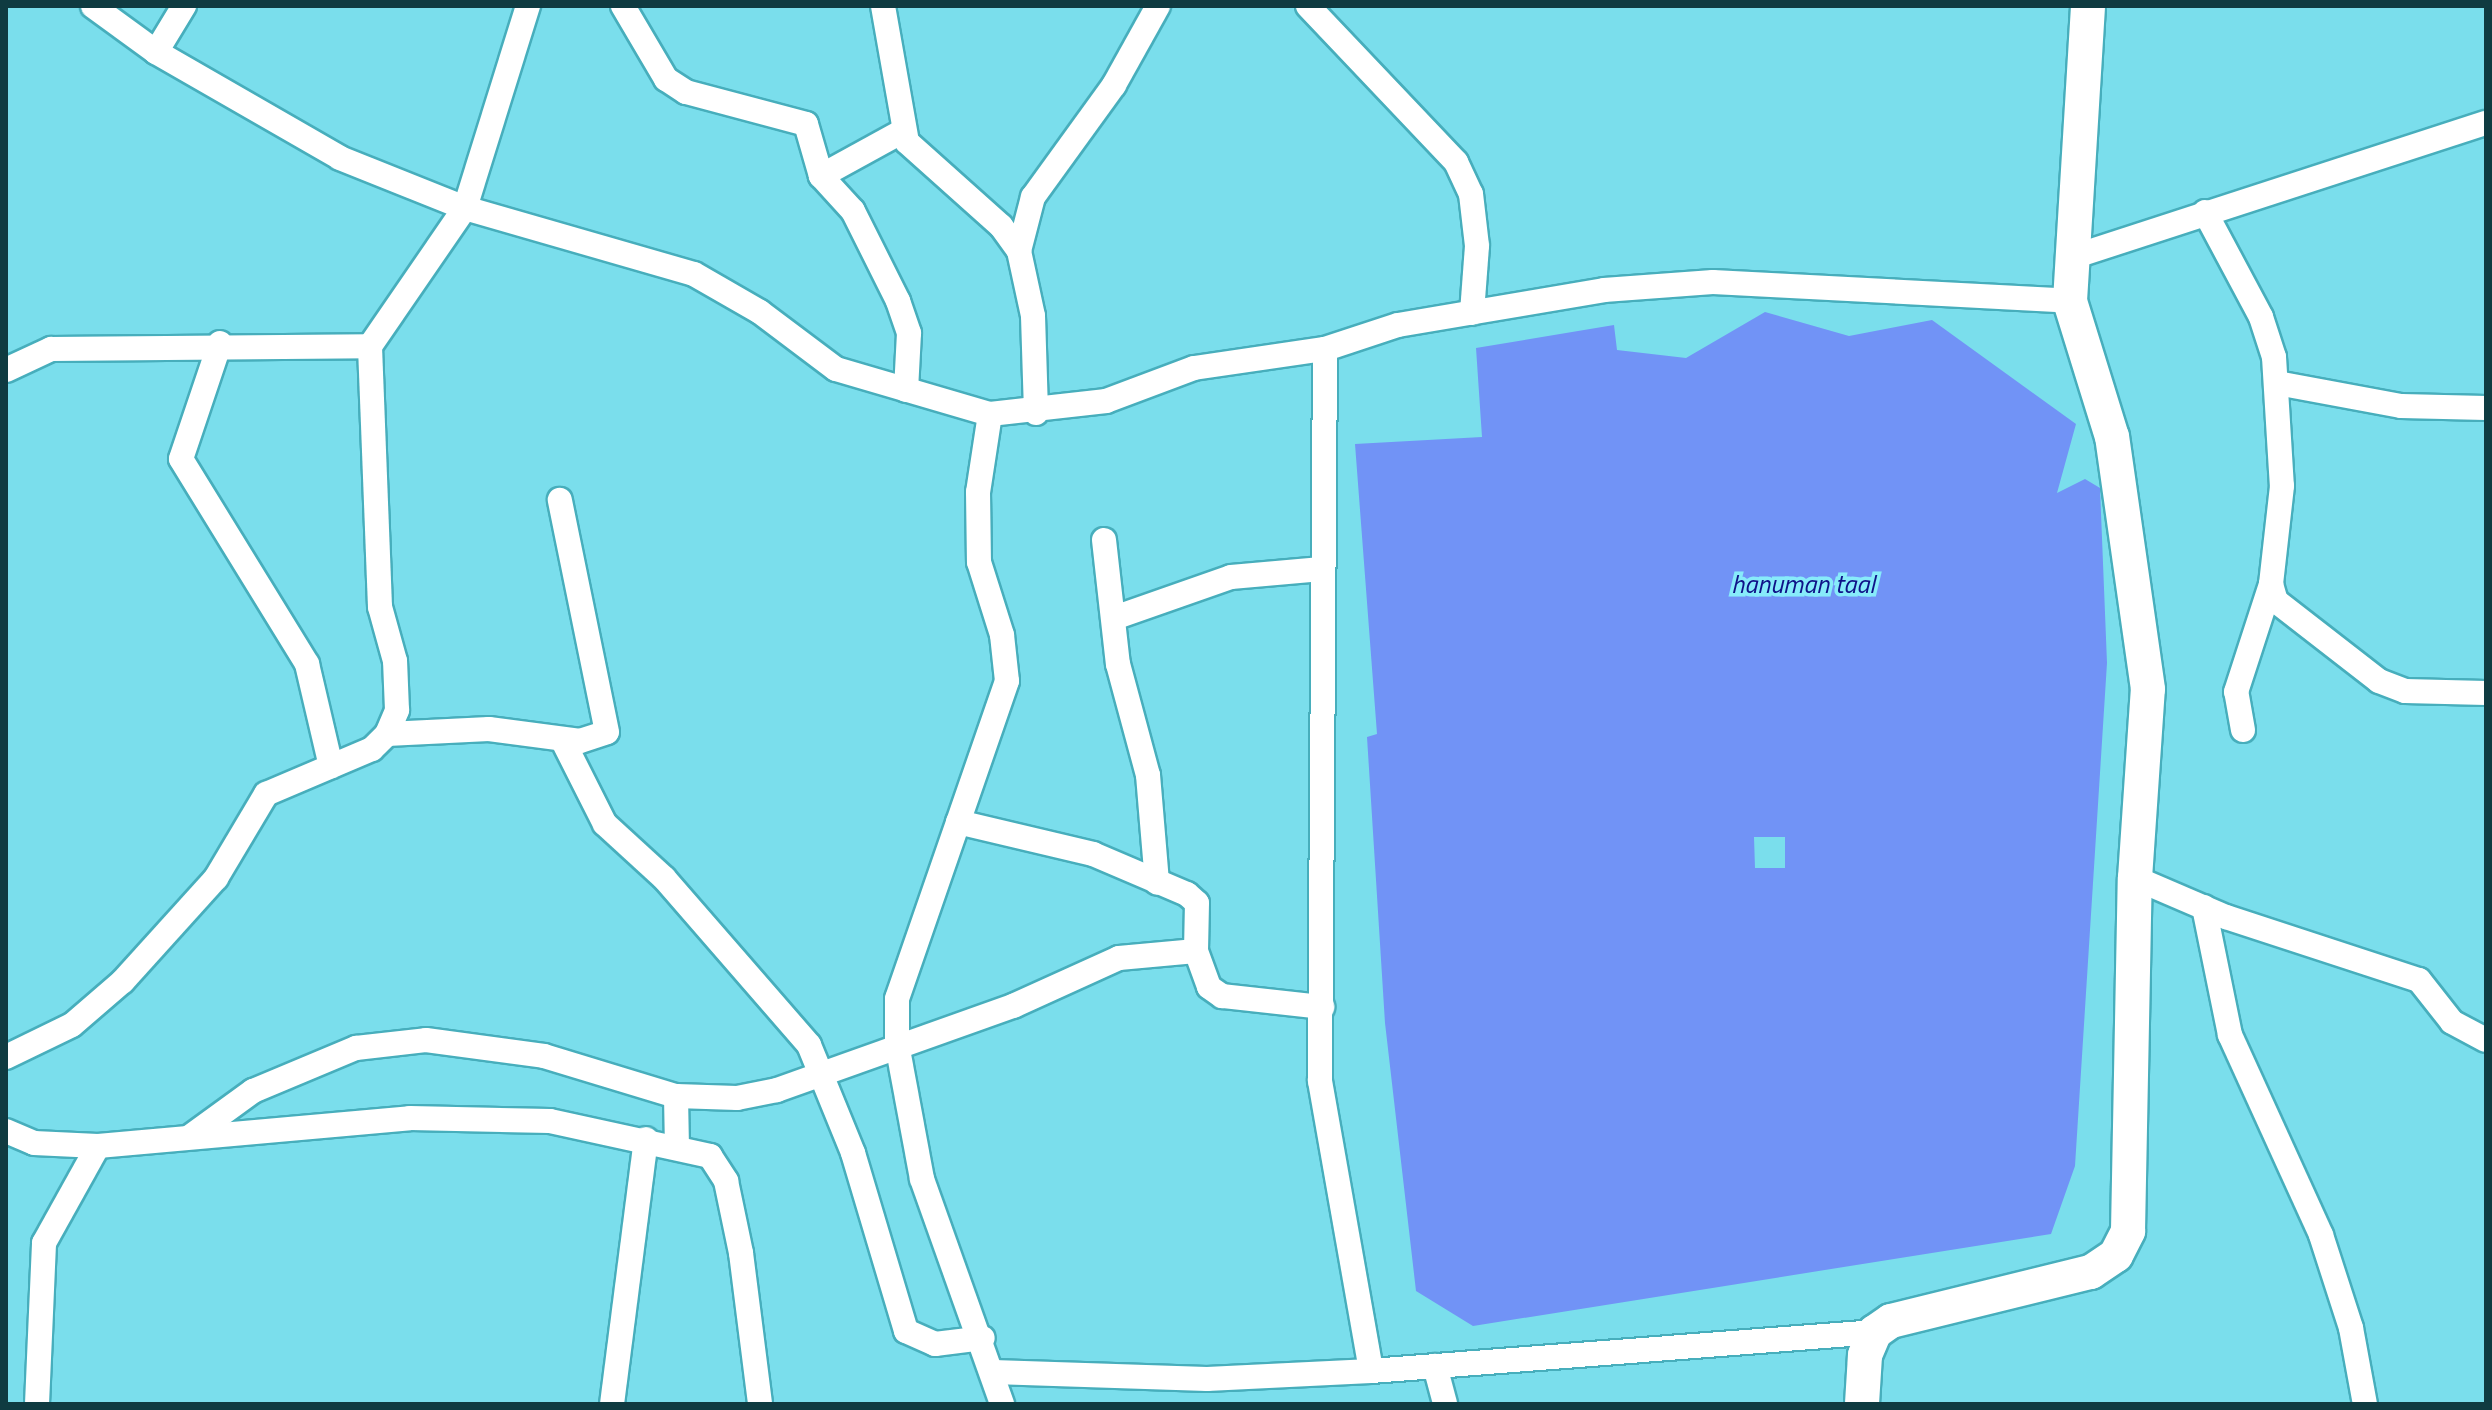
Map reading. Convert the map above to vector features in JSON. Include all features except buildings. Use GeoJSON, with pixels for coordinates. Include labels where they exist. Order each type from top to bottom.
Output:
{"type":"FeatureCollection","features":[{"type":"Feature","properties":{"kind":"street"},"geometry":{"type":"LineString","coordinates":[[93,6],[156,52],[340,158],[465,208],[694,274],[760,312],[813,358],[906,390],[990,414],[1036,413],[1106,401],[1194,368],[1325,349],[1398,325],[1604,290],[1713,282],[2070,301]]}},
{"type":"Feature","properties":{"kind":"street"},"geometry":{"type":"LineString","coordinates":[[156,52],[184,6]]}},
{"type":"Feature","properties":{"kind":"street"},"geometry":{"type":"LineString","coordinates":[[387,734],[397,710],[395,661],[380,607],[370,346],[465,208],[528,6]]}},
{"type":"Feature","properties":{"kind":"street"},"geometry":{"type":"LineString","coordinates":[[623,6],[653,61],[676,86],[806,124],[821,176],[853,211],[898,301],[909,333],[906,390]]}},
{"type":"Feature","properties":{"kind":"street"},"geometry":{"type":"LineString","coordinates":[[883,6],[903,131],[918,157],[966,192],[1019,251]]}},
{"type":"Feature","properties":{"kind":"street"},"geometry":{"type":"LineString","coordinates":[[1036,413],[1033,316],[1019,251],[1033,197],[1114,85],[1158,6]]}},
{"type":"Feature","properties":{"kind":"street"},"geometry":{"type":"LineString","coordinates":[[1308,6],[1456,162],[1471,194],[1477,246],[1472,313]]}},
{"type":"Feature","properties":{"kind":"street"},"geometry":{"type":"LineString","coordinates":[[993,1372],[1207,1379],[1371,1371],[1875,1332],[1891,1321],[2091,1272],[2116,1255],[2132,1197],[2135,878],[2147,765],[2139,603],[2112,437],[2070,301],[2070,258],[2088,6]]}},
{"type":"Feature","properties":{"kind":"street"},"geometry":{"type":"LineString","coordinates":[[2070,258],[2486,123]]}},
{"type":"Feature","properties":{"kind":"street"},"geometry":{"type":"LineString","coordinates":[[821,176],[903,131]]}},
{"type":"Feature","properties":{"kind":"street"},"geometry":{"type":"LineString","coordinates":[[2205,212],[2261,317],[2277,383],[2282,486],[2271,584],[2236,692],[2243,730]]}},
{"type":"Feature","properties":{"kind":"street"},"geometry":{"type":"LineString","coordinates":[[6,370],[51,349],[220,343],[370,346]]}},
{"type":"Feature","properties":{"kind":"street"},"geometry":{"type":"LineString","coordinates":[[220,343],[181,459],[307,664],[331,766]]}},
{"type":"Feature","properties":{"kind":"street"},"geometry":{"type":"LineString","coordinates":[[1325,349],[1320,1081],[1371,1371]]}},
{"type":"Feature","properties":{"kind":"street"},"geometry":{"type":"LineString","coordinates":[[2277,383],[2401,406],[2486,408]]}},
{"type":"Feature","properties":{"kind":"street"},"geometry":{"type":"LineString","coordinates":[[990,414],[978,492],[979,562],[1007,681],[897,999],[897,1044],[922,1179],[983,1338],[1002,1404]]}},
{"type":"Feature","properties":{"kind":"street"},"geometry":{"type":"LineString","coordinates":[[6,1057],[72,1025],[123,981],[216,878],[266,794],[331,766],[387,734],[489,729],[562,739],[597,740],[607,719],[560,500]]}},
{"type":"Feature","properties":{"kind":"street"},"geometry":{"type":"LineString","coordinates":[[1104,540],[1114,618],[1148,775],[1157,883]]}},
{"type":"Feature","properties":{"kind":"street"},"geometry":{"type":"LineString","coordinates":[[1114,618],[1231,577],[1322,569]]}},
{"type":"Feature","properties":{"kind":"street"},"geometry":{"type":"LineString","coordinates":[[2271,584],[2287,615],[2379,681],[2405,691],[2486,693]]}},
{"type":"Feature","properties":{"kind":"street"},"geometry":{"type":"LineString","coordinates":[[562,739],[587,799],[605,824],[771,994],[825,1074],[906,1331],[935,1344],[983,1338]]}},
{"type":"Feature","properties":{"kind":"street"},"geometry":{"type":"LineString","coordinates":[[958,822],[1093,854],[1197,903],[1196,951],[1202,976],[1222,996],[1322,1007]]}},
{"type":"Feature","properties":{"kind":"street"},"geometry":{"type":"LineString","coordinates":[[2135,878],[2204,907],[2419,980],[2452,1022],[2486,1040]]}},
{"type":"Feature","properties":{"kind":"street"},"geometry":{"type":"LineString","coordinates":[[2204,907],[2230,1035],[2321,1235],[2351,1328],[2365,1404]]}},
{"type":"Feature","properties":{"kind":"street"},"geometry":{"type":"LineString","coordinates":[[190,1137],[253,1091],[356,1048],[426,1040],[544,1056],[676,1096],[737,1098],[825,1074],[897,1044],[1013,1006],[1119,958],[1196,951]]}},
{"type":"Feature","properties":{"kind":"street"},"geometry":{"type":"LineString","coordinates":[[676,1096],[677,1146]]}},
{"type":"Feature","properties":{"kind":"street"},"geometry":{"type":"LineString","coordinates":[[6,1131],[34,1143],[98,1146],[410,1118],[550,1121],[646,1139],[710,1156],[726,1181],[760,1404]]}},
{"type":"Feature","properties":{"kind":"street"},"geometry":{"type":"LineString","coordinates":[[612,1404],[646,1139]]}},
{"type":"Feature","properties":{"kind":"street"},"geometry":{"type":"LineString","coordinates":[[37,1404],[44,1243],[98,1146]]}},
{"type":"Feature","properties":{"kind":"street"},"geometry":{"type":"LineString","coordinates":[[1862,1404],[1875,1332]]}},
{"type":"Feature","properties":{"kind":"street"},"geometry":{"type":"LineString","coordinates":[[1435,1366],[1445,1404]]}},
{"type":"Feature","properties":{"kind":"water","name":"hanuman taal"},"geometry":{"type":"Polygon","coordinates":[[[1765,312],[1849,336],[1932,320],[2076,424],[2057,493],[2085,479],[2100,488],[2107,663],[2075,1166],[2051,1234],[1473,1326],[1416,1291],[1385,1023],[1367,737],[1377,734],[1355,444],[1482,437],[1476,348],[1614,325],[1617,350],[1686,358],[1765,312]],[[1754,837],[1755,868],[1785,868],[1785,837],[1754,837]]]}}]}
